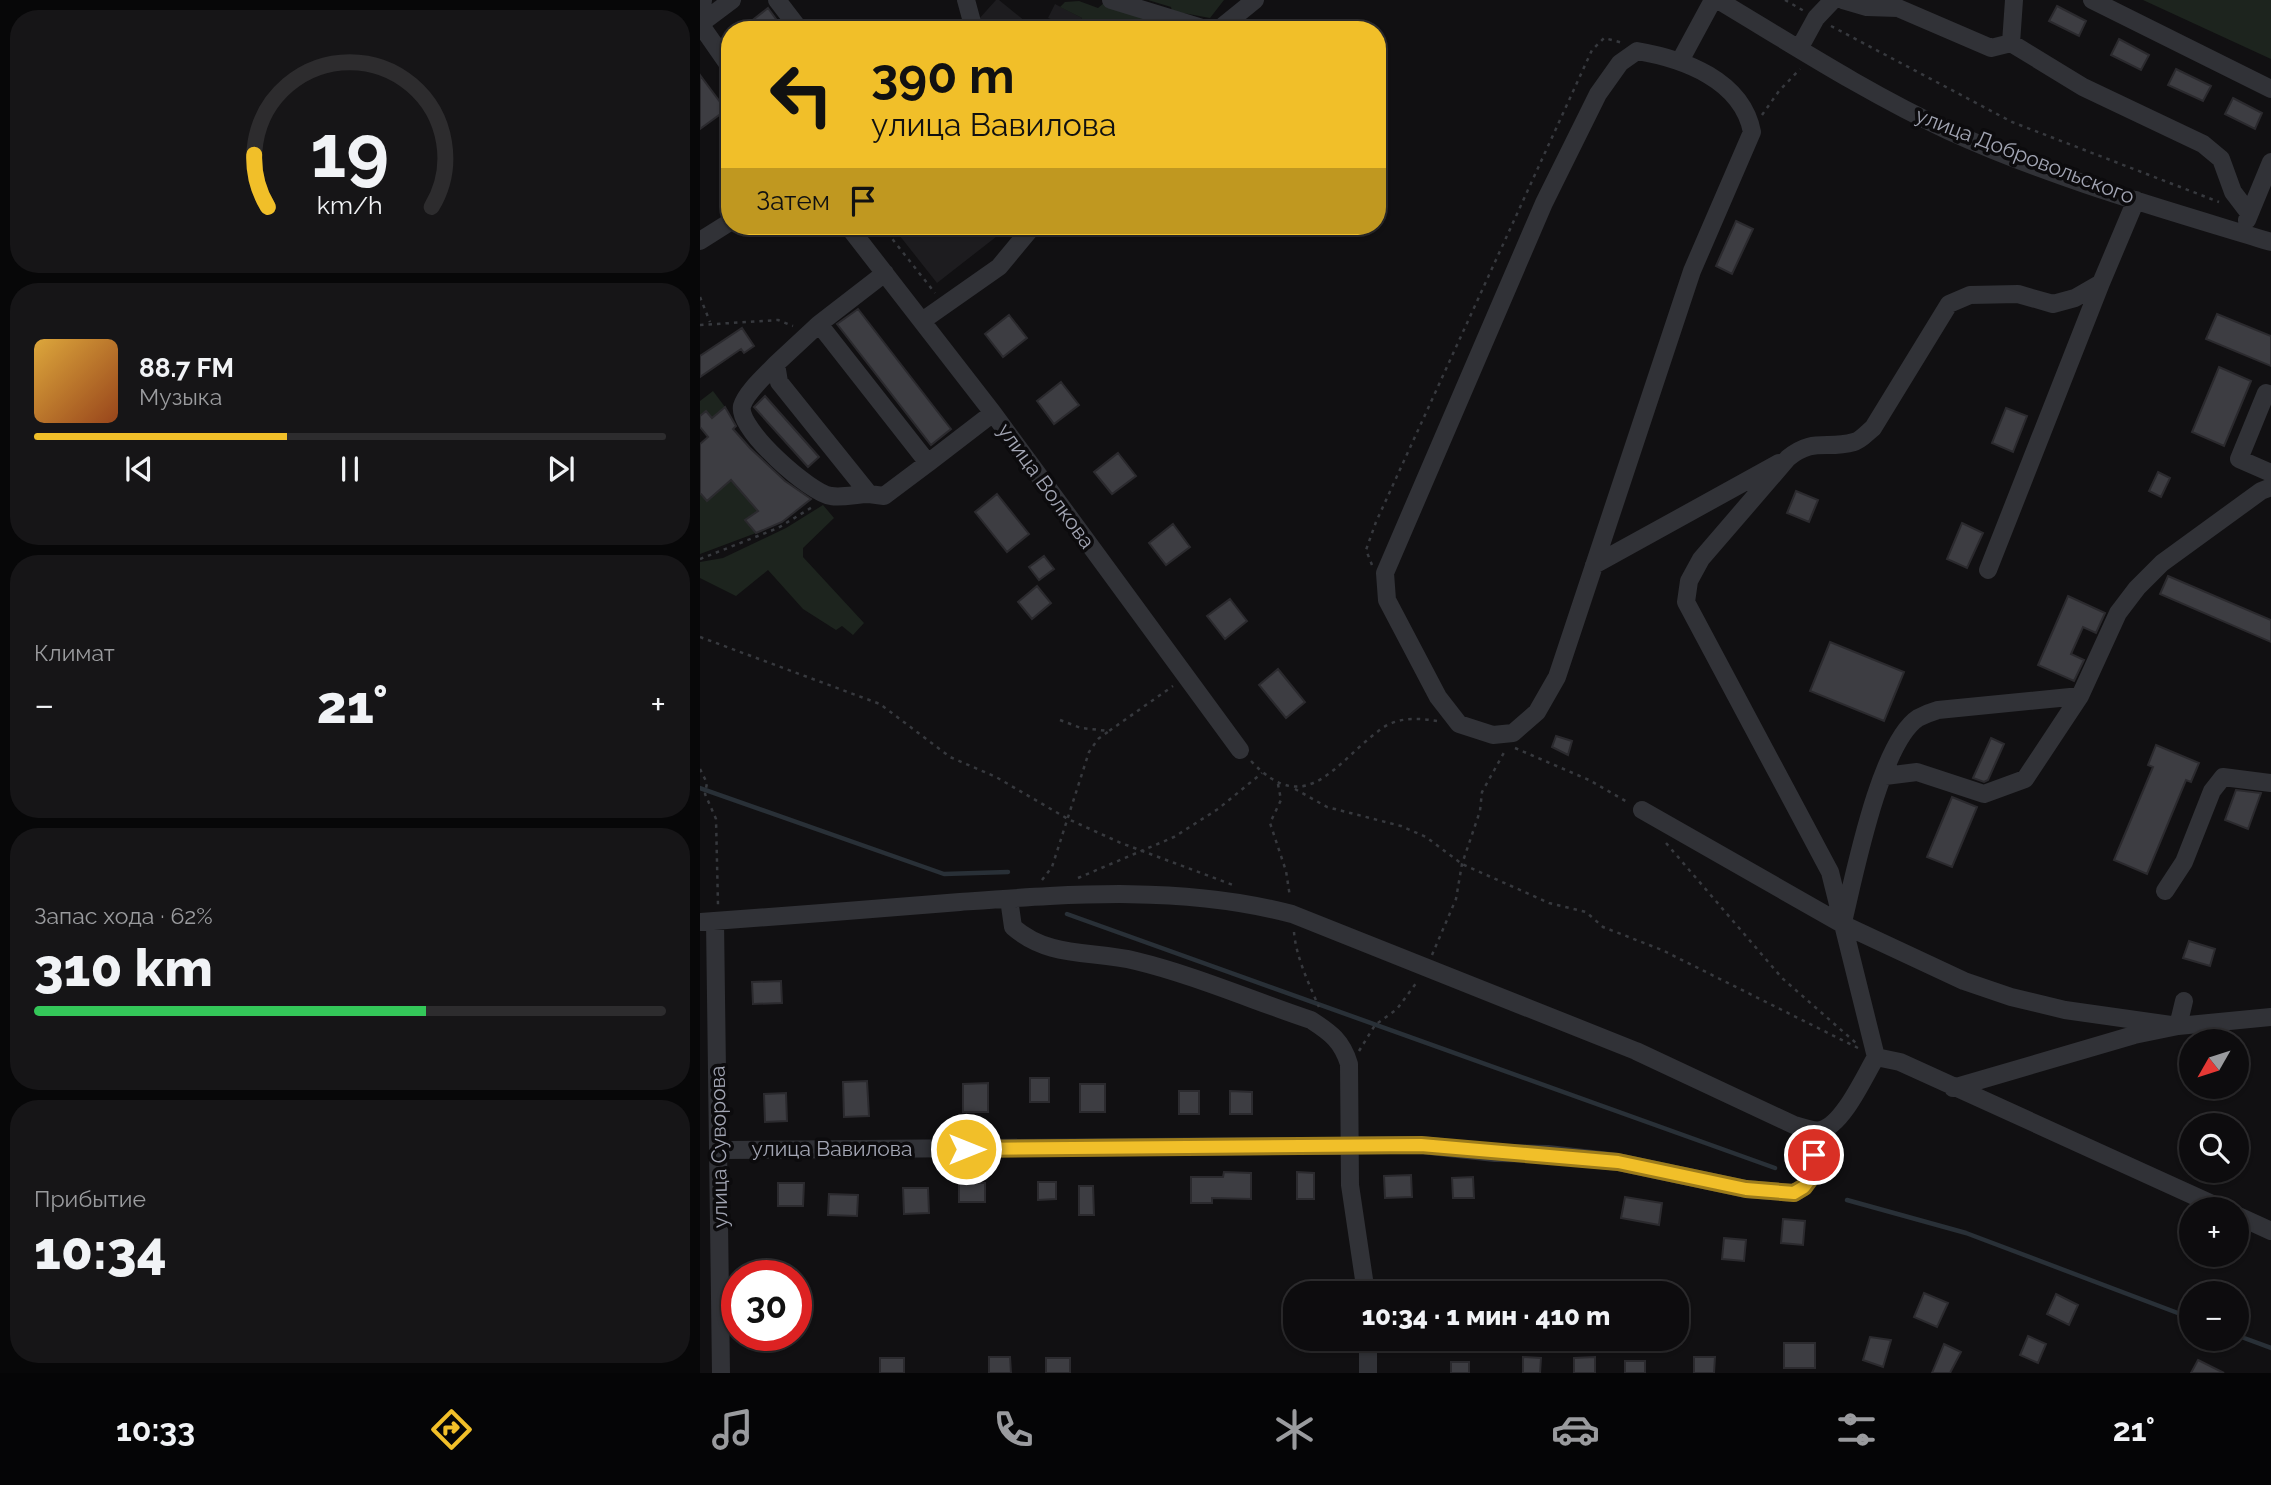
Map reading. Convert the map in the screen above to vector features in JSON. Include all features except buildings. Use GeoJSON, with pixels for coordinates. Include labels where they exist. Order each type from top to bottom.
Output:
{"type":"FeatureCollection","features":[{"type":"Feature","properties":{"kind":"street"},"geometry":{"type":"LineString","coordinates":[[703,0],[700,24],[721,54]]}},
{"type":"Feature","properties":{"kind":"street"},"geometry":{"type":"LineString","coordinates":[[700,24],[732,0]]}},
{"type":"Feature","properties":{"kind":"street"},"geometry":{"type":"LineString","coordinates":[[777,0],[793,21]]}},
{"type":"Feature","properties":{"kind":"street"},"geometry":{"type":"LineString","coordinates":[[966,0],[972,21]]}},
{"type":"Feature","properties":{"kind":"street"},"geometry":{"type":"LineString","coordinates":[[1111,0],[1180,21]]}},
{"type":"Feature","properties":{"kind":"street"},"geometry":{"type":"LineString","coordinates":[[1229,21],[1255,0]]}},
{"type":"Feature","properties":{"kind":"street"},"geometry":{"type":"LineString","coordinates":[[1680,61],[1716,0]]}},
{"type":"Feature","properties":{"kind":"street","name":"улица Добровольского"},"geometry":{"type":"LineString","coordinates":[[1716,0],[1889,101],[1951,131],[2136,200],[2271,242]]}},
{"type":"Feature","properties":{"kind":"street"},"geometry":{"type":"LineString","coordinates":[[1799,49],[1816,18],[1833,0]]}},
{"type":"Feature","properties":{"kind":"street"},"geometry":{"type":"LineString","coordinates":[[1843,0],[1867,8],[1898,8],[1991,48],[2011,43],[2083,88],[2203,144],[2221,159],[2233,192],[2249,213]]}},
{"type":"Feature","properties":{"kind":"street"},"geometry":{"type":"LineString","coordinates":[[2011,43],[2014,0]]}},
{"type":"Feature","properties":{"kind":"street"},"geometry":{"type":"LineString","coordinates":[[2092,0],[2271,89]]}},
{"type":"Feature","properties":{"kind":"street"},"geometry":{"type":"LineString","coordinates":[[1637,51],[1680,61],[1724,85],[1748,113],[1752,132],[1692,271],[1557,677],[1537,712],[1513,733],[1493,735],[1459,724],[1438,697],[1387,600],[1385,573],[1544,203],[1598,94],[1620,63],[1637,51]]}},
{"type":"Feature","properties":{"kind":"street"},"geometry":{"type":"LineString","coordinates":[[2243,234],[2271,162]]}},
{"type":"Feature","properties":{"kind":"street"},"geometry":{"type":"LineString","coordinates":[[1987,570],[2136,200]]}},
{"type":"Feature","properties":{"kind":"street"},"geometry":{"type":"LineString","coordinates":[[700,241],[721,228]]}},
{"type":"Feature","properties":{"kind":"street","name":"улица Волкова"},"geometry":{"type":"LineString","coordinates":[[855,235],[993,414],[1240,750]]}},
{"type":"Feature","properties":{"kind":"street"},"geometry":{"type":"LineString","coordinates":[[922,321],[999,267],[1026,235]]}},
{"type":"Feature","properties":{"kind":"street"},"geometry":{"type":"LineString","coordinates":[[884,273],[813,328],[776,364],[743,403],[741,414],[778,462],[829,496],[884,496],[993,414]]}},
{"type":"Feature","properties":{"kind":"street"},"geometry":{"type":"LineString","coordinates":[[1594,565],[1788,458],[1802,447],[1856,442],[1873,428],[1949,304],[1970,295],[2018,294],[2053,304],[2076,298],[2101,283]]}},
{"type":"Feature","properties":{"kind":"street"},"geometry":{"type":"LineString","coordinates":[[813,328],[928,463]]}},
{"type":"Feature","properties":{"kind":"street"},"geometry":{"type":"LineString","coordinates":[[776,364],[779,382],[869,494]]}},
{"type":"Feature","properties":{"kind":"street"},"geometry":{"type":"LineString","coordinates":[[2271,395],[2266,393],[2239,459],[2271,473]]}},
{"type":"Feature","properties":{"kind":"street"},"geometry":{"type":"LineString","coordinates":[[708,921],[1018,897],[1117,893],[1216,897],[1251,903],[1292,914],[1636,1051],[1794,1125],[1819,1131],[1830,1126],[1845,1109],[1877,1057],[1830,872],[1686,602],[1689,581],[1702,559],[1788,458]]}},
{"type":"Feature","properties":{"kind":"street"},"geometry":{"type":"LineString","coordinates":[[1885,776],[1917,772],[1984,794],[2025,779],[2080,696],[2118,613],[2137,588],[2162,564],[2271,487]]}},
{"type":"Feature","properties":{"kind":"street"},"geometry":{"type":"LineString","coordinates":[[1842,925],[1866,829],[1893,749],[1916,719],[1938,710],[2080,696]]}},
{"type":"Feature","properties":{"kind":"street"},"geometry":{"type":"LineString","coordinates":[[2165,891],[2184,862],[2212,791],[2223,777],[2271,783]]}},
{"type":"Feature","properties":{"kind":"street"},"geometry":{"type":"LineString","coordinates":[[1642,810],[1842,925],[1964,981],[2011,998],[2065,1010],[2178,1026]]}},
{"type":"Feature","properties":{"kind":"street"},"geometry":{"type":"LineString","coordinates":[[1018,897],[1013,927],[1041,946],[1062,952],[1135,961],[1311,1020],[1335,1035],[1344,1048],[1349,1064],[1350,1185],[1364,1281]]}},
{"type":"Feature","properties":{"kind":"street","name":"улица Суворова"},"geometry":{"type":"LineString","coordinates":[[708,921],[720,1150],[721,1373]]}},
{"type":"Feature","properties":{"kind":"street"},"geometry":{"type":"LineString","coordinates":[[2178,1026],[2184,1001]]}},
{"type":"Feature","properties":{"kind":"street"},"geometry":{"type":"LineString","coordinates":[[1953,1088],[2050,1058],[2178,1026],[2271,1017]]}},
{"type":"Feature","properties":{"kind":"street"},"geometry":{"type":"LineString","coordinates":[[1877,1057],[1900,1062],[2196,1197]]}},
{"type":"Feature","properties":{"kind":"street","name":"улица Вавилова"},"geometry":{"type":"LineString","coordinates":[[720,1150],[1421,1145],[1618,1162],[1746,1189],[1794,1193],[1810,1179],[1819,1131]]}},
{"type":"Feature","properties":{"kind":"street"},"geometry":{"type":"LineString","coordinates":[[2249,1221],[2271,1231]]}},
{"type":"Feature","properties":{"kind":"street"},"geometry":{"type":"LineString","coordinates":[[1368,1351],[1368,1373]]}},
{"type":"Feature","properties":{"kind":"path"},"geometry":{"type":"LineString","coordinates":[[1785,0],[2012,122],[2249,213]]}},
{"type":"Feature","properties":{"kind":"path"},"geometry":{"type":"LineString","coordinates":[[1377,575],[1366,551],[1376,522],[1592,51],[1604,38],[1618,39],[1637,51]]}},
{"type":"Feature","properties":{"kind":"path"},"geometry":{"type":"LineString","coordinates":[[1752,132],[1779,91],[1803,64],[1799,49]]}},
{"type":"Feature","properties":{"kind":"path"},"geometry":{"type":"LineString","coordinates":[[889,235],[943,304]]}},
{"type":"Feature","properties":{"kind":"path"},"geometry":{"type":"LineString","coordinates":[[700,297],[710,322]]}},
{"type":"Feature","properties":{"kind":"path"},"geometry":{"type":"LineString","coordinates":[[700,325],[710,322],[757,324],[778,320],[813,328]]}},
{"type":"Feature","properties":{"kind":"path"},"geometry":{"type":"LineString","coordinates":[[700,559],[778,528],[829,496]]}},
{"type":"Feature","properties":{"kind":"path"},"geometry":{"type":"LineString","coordinates":[[700,637],[880,704],[950,757],[996,777],[1068,819],[1235,886]]}},
{"type":"Feature","properties":{"kind":"path"},"geometry":{"type":"LineString","coordinates":[[1018,897],[1052,867],[1089,752],[1098,739],[1184,677]]}},
{"type":"Feature","properties":{"kind":"path"},"geometry":{"type":"LineString","coordinates":[[1294,788],[1323,781],[1385,727],[1420,718],[1459,724]]}},
{"type":"Feature","properties":{"kind":"path"},"geometry":{"type":"LineString","coordinates":[[1060,720],[1081,728],[1110,731]]}},
{"type":"Feature","properties":{"kind":"path"},"geometry":{"type":"LineString","coordinates":[[1349,1064],[1369,1039],[1375,1025],[1396,1009],[1426,967],[1456,899],[1462,864],[1480,811],[1482,792],[1508,746],[1589,780],[1642,810]]}},
{"type":"Feature","properties":{"kind":"path"},"geometry":{"type":"LineString","coordinates":[[1240,750],[1262,773],[1278,784],[1294,788],[1327,807],[1401,827],[1426,837],[1462,864],[1549,903],[1586,912],[1603,927],[1662,950],[1793,1018],[1877,1057]]}},
{"type":"Feature","properties":{"kind":"path"},"geometry":{"type":"LineString","coordinates":[[700,769],[707,783],[705,794],[716,820],[715,858],[720,892],[708,921]]}},
{"type":"Feature","properties":{"kind":"path"},"geometry":{"type":"LineString","coordinates":[[1070,882],[1107,864],[1144,851],[1187,829],[1262,773]]}},
{"type":"Feature","properties":{"kind":"path"},"geometry":{"type":"LineString","coordinates":[[1664,841],[1782,978],[1840,1031],[1877,1057]]}},
{"type":"Feature","properties":{"kind":"shaded area"},"geometry":{"type":"Polygon","coordinates":[[[999,0],[1025,21],[979,21],[999,0]]]}},
{"type":"Feature","properties":{"kind":"shaded area"},"geometry":{"type":"Polygon","coordinates":[[[1148,0],[1224,0],[1210,18],[1172,11],[1171,7],[1148,0]]]}},
{"type":"Feature","properties":{"kind":"shaded area"},"geometry":{"type":"Polygon","coordinates":[[[2143,0],[2271,0],[2271,59],[2143,0]]]}},
{"type":"Feature","properties":{"kind":"shaded area"},"geometry":{"type":"Polygon","coordinates":[[[1079,1],[1098,8],[1104,3],[1157,21],[1081,21],[1082,18],[1060,7],[1065,2],[1079,1]]]}},
{"type":"Feature","properties":{"kind":"shaded area"},"geometry":{"type":"Polygon","coordinates":[[[1055,4],[1082,18],[1081,21],[1055,21],[1048,18],[1055,4]]]}},
{"type":"Feature","properties":{"kind":"shaded area"},"geometry":{"type":"Polygon","coordinates":[[[899,235],[998,235],[937,283],[899,235]]]}},
{"type":"Feature","properties":{"kind":"shaded area"},"geometry":{"type":"Polygon","coordinates":[[[713,391],[725,407],[712,418],[706,412],[700,416],[700,401],[713,391]]]}},
{"type":"Feature","properties":{"kind":"shaded area"},"geometry":{"type":"Polygon","coordinates":[[[731,480],[758,511],[746,520],[756,533],[700,554],[700,493],[707,500],[731,480]]]}},
{"type":"Feature","properties":{"kind":"shaded area"},"geometry":{"type":"Polygon","coordinates":[[[823,505],[834,518],[803,548],[803,557],[864,623],[853,635],[842,626],[836,630],[803,609],[768,570],[736,596],[700,578],[700,562],[723,558],[786,528],[823,505]]]}},
{"type":"Feature","properties":{"kind":"waterway"},"geometry":{"type":"LineString","coordinates":[[700,788],[944,874],[1008,872]]}},
{"type":"Feature","properties":{"kind":"waterway"},"geometry":{"type":"LineString","coordinates":[[1067,914],[1775,1168]]}},
{"type":"Feature","properties":{"kind":"waterway"},"geometry":{"type":"LineString","coordinates":[[1847,1200],[1966,1233],[2179,1313]]}},
{"type":"Feature","properties":{"kind":"waterway"},"geometry":{"type":"LineString","coordinates":[[2249,1340],[2271,1348]]}},
{"type":"Feature","properties":{"kind":"route"},"geometry":{"type":"LineString","coordinates":[[966,1149],[1421,1145],[1618,1162],[1746,1189],[1794,1193],[1810,1179],[1814,1155]]}}]}
